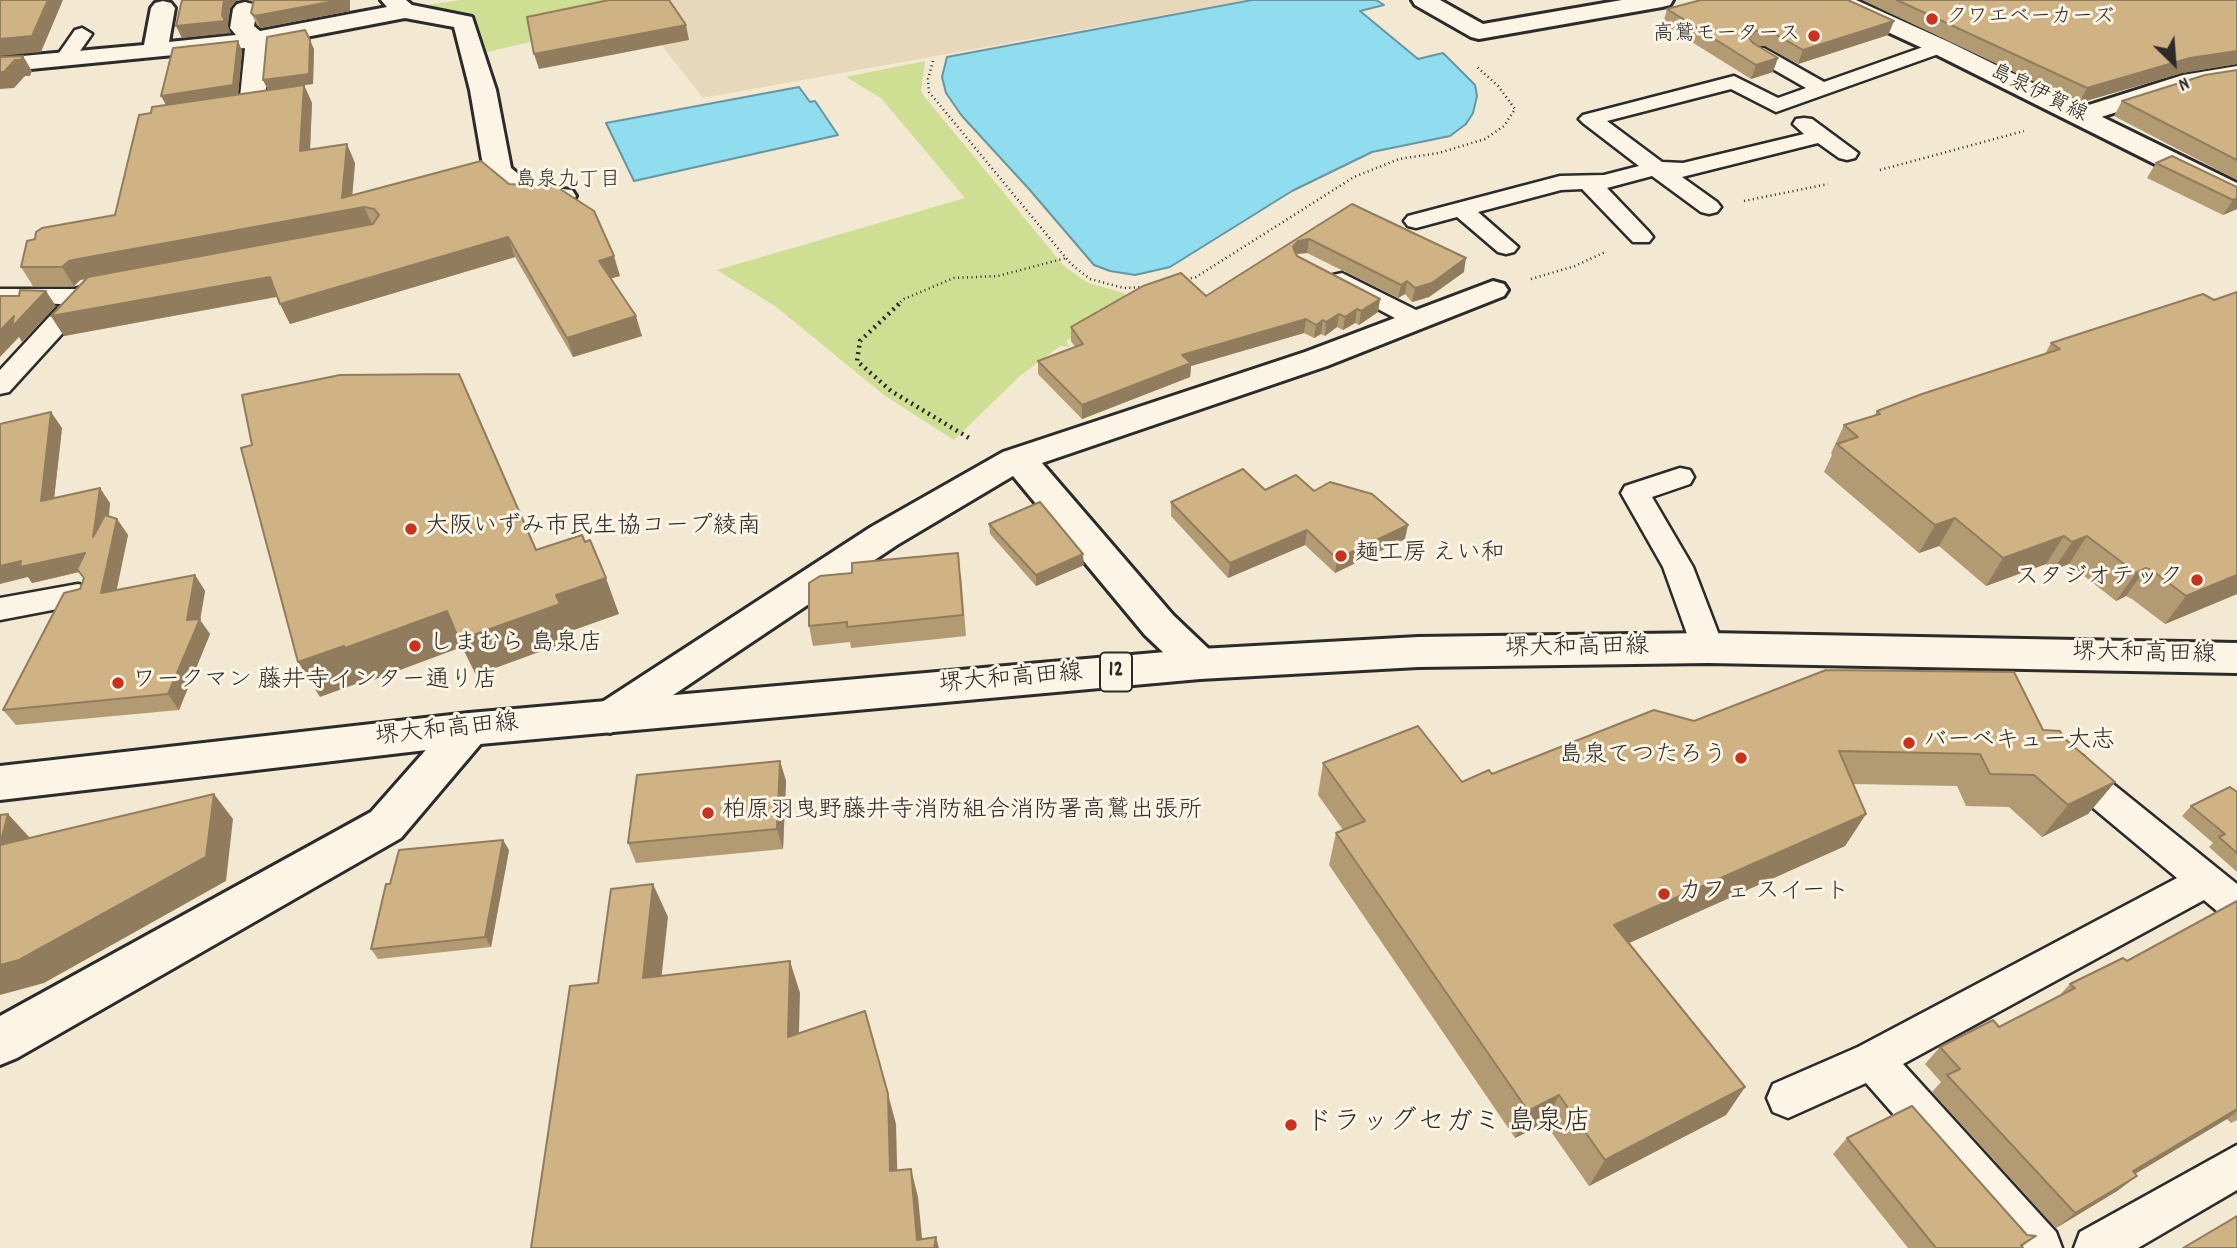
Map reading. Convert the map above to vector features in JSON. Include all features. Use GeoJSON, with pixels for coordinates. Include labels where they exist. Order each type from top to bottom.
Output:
{"type":"FeatureCollection","features":[{"type":"Feature","properties":{"kind":"street"},"geometry":{"type":"LineString","coordinates":[[1423,0],[1479,32],[1662,0]]}},
{"type":"Feature","properties":{"kind":"street","name":"島泉伊賀線"},"geometry":{"type":"LineString","coordinates":[[1851,2],[2237,194]]}},
{"type":"Feature","properties":{"kind":"street"},"geometry":{"type":"LineString","coordinates":[[0,65],[255,39],[398,6],[464,22],[483,90],[498,171],[526,194],[567,196]]}},
{"type":"Feature","properties":{"kind":"street"},"geometry":{"type":"LineString","coordinates":[[155,51],[163,8]]}},
{"type":"Feature","properties":{"kind":"street"},"geometry":{"type":"LineString","coordinates":[[188,112],[264,101],[255,39],[242,28],[245,9]]}},
{"type":"Feature","properties":{"kind":"street"},"geometry":{"type":"LineString","coordinates":[[2079,116],[2192,80],[2237,73]]}},
{"type":"Feature","properties":{"kind":"street"},"geometry":{"type":"LineString","coordinates":[[610,717],[884,536],[1015,460],[1316,359],[1493,290]]}},
{"type":"Feature","properties":{"kind":"street"},"geometry":{"type":"LineString","coordinates":[[1015,460],[1029,471],[1159,625],[1200,664]]}},
{"type":"Feature","properties":{"kind":"street","name":"堺大和高田線"},"geometry":{"type":"LineString","coordinates":[[0,783],[469,729],[1200,664],[1418,652],[1708,648],[2237,658]]}},
{"type":"Feature","properties":{"kind":"street"},"geometry":{"type":"LineString","coordinates":[[0,1042],[386,825],[469,729]]}},
{"type":"Feature","properties":{"kind":"lane"},"geometry":{"type":"LineString","coordinates":[[66,57],[82,34]]}},
{"type":"Feature","properties":{"kind":"lane"},"geometry":{"type":"LineString","coordinates":[[1776,106],[1940,47]]}},
{"type":"Feature","properties":{"kind":"lane"},"geometry":{"type":"LineString","coordinates":[[1757,52],[1824,90]]}},
{"type":"Feature","properties":{"kind":"lane"},"geometry":{"type":"LineString","coordinates":[[1709,207],[1590,119],[1734,82],[1847,153]]}},
{"type":"Feature","properties":{"kind":"lane"},"geometry":{"type":"LineString","coordinates":[[1416,221],[1560,183],[1605,182],[1656,168],[1683,170],[1822,136]]}},
{"type":"Feature","properties":{"kind":"lane"},"geometry":{"type":"LineString","coordinates":[[1588,182],[1641,237]]}},
{"type":"Feature","properties":{"kind":"lane"},"geometry":{"type":"LineString","coordinates":[[1461,209],[1506,247]]}},
{"type":"Feature","properties":{"kind":"lane"},"geometry":{"type":"LineString","coordinates":[[1318,268],[1415,319]]}},
{"type":"Feature","properties":{"kind":"lane"},"geometry":{"type":"LineString","coordinates":[[0,386],[92,291],[5,295]]}},
{"type":"Feature","properties":{"kind":"lane"},"geometry":{"type":"LineString","coordinates":[[1680,477],[1635,493],[1678,567],[1708,648]]}},
{"type":"Feature","properties":{"kind":"lane"},"geometry":{"type":"LineString","coordinates":[[0,609],[78,595]]}},
{"type":"Feature","properties":{"kind":"lane"},"geometry":{"type":"LineString","coordinates":[[1971,652],[2004,686]]}},
{"type":"Feature","properties":{"kind":"lane"},"geometry":{"type":"LineString","coordinates":[[2055,747],[2080,777],[2237,906]]}},
{"type":"Feature","properties":{"kind":"lane"},"geometry":{"type":"LineString","coordinates":[[1788,1098],[1872,1059],[2206,881]]}},
{"type":"Feature","properties":{"kind":"lane"},"geometry":{"type":"LineString","coordinates":[[1872,1059],[2040,1248]]}},
{"type":"Feature","properties":{"kind":"lane"},"geometry":{"type":"LineString","coordinates":[[2096,1248],[2237,1166]]}},
{"type":"Feature","properties":{"kind":"path"},"geometry":{"type":"LineString","coordinates":[[933,61],[928,79],[929,92],[1066,258],[1090,279],[1124,288],[1157,287]]}},
{"type":"Feature","properties":{"kind":"path"},"geometry":{"type":"LineString","coordinates":[[1170,284],[1196,277],[1354,177],[1399,159],[1439,153],[1485,139],[1504,126],[1515,108],[1498,86],[1473,64]]}},
{"type":"Feature","properties":{"kind":"path"},"geometry":{"type":"LineString","coordinates":[[1872,173],[2079,116]]}},
{"type":"Feature","properties":{"kind":"path"},"geometry":{"type":"LineString","coordinates":[[1709,207],[1838,182]]}},
{"type":"Feature","properties":{"kind":"path"},"geometry":{"type":"LineString","coordinates":[[1493,290],[1575,266],[1641,237]]}},
{"type":"Feature","properties":{"kind":"path"},"geometry":{"type":"LineString","coordinates":[[1015,460],[929,416],[891,391],[856,362],[860,341],[877,322],[905,299],[954,278],[999,276],[1066,258]]}},
{"type":"Feature","properties":{"kind":"shaded area"},"geometry":{"type":"Polygon","coordinates":[[[626,0],[1246,0],[703,98],[626,0]]]}},
{"type":"Feature","properties":{"kind":"green space"},"geometry":{"type":"Polygon","coordinates":[[[461,0],[623,0],[637,17],[487,52],[476,19],[421,6],[461,0]]]}},
{"type":"Feature","properties":{"kind":"green space"},"geometry":{"type":"Polygon","coordinates":[[[925,61],[921,91],[924,96],[1064,266],[1088,283],[1124,293],[1129,298],[1106,319],[1066,341],[1070,347],[1060,346],[1021,375],[954,440],[884,395],[775,306],[717,270],[965,198],[881,98],[846,77],[925,61]]]}},
{"type":"Feature","properties":{"kind":"water"},"geometry":{"type":"Polygon","coordinates":[[[1252,0],[1376,0],[1384,5],[1360,11],[1418,59],[1443,53],[1475,85],[1477,96],[1473,113],[1466,124],[1450,136],[1372,152],[1292,191],[1170,267],[1135,275],[1094,265],[962,116],[946,93],[942,77],[947,57],[1252,0]]]}},
{"type":"Feature","properties":{"kind":"water"},"geometry":{"type":"Polygon","coordinates":[[[799,87],[810,102],[815,101],[838,135],[634,181],[606,123],[799,87]]]}},
{"type":"Feature","properties":{"kind":"building"},"geometry":{"type":"Polygon","coordinates":[[[0,0],[48,0],[32,36],[0,39],[0,0]]]}},
{"type":"Feature","properties":{"kind":"building"},"geometry":{"type":"Polygon","coordinates":[[[182,0],[224,0],[222,15],[225,21],[176,26],[182,0]]]}},
{"type":"Feature","properties":{"kind":"building"},"geometry":{"type":"Polygon","coordinates":[[[254,0],[340,0],[255,16],[251,13],[254,0]]]}},
{"type":"Feature","properties":{"kind":"building"},"geometry":{"type":"Polygon","coordinates":[[[609,0],[669,0],[686,25],[534,54],[527,17],[609,0]]]}},
{"type":"Feature","properties":{"kind":"building"},"geometry":{"type":"Polygon","coordinates":[[[1701,0],[1848,0],[1894,21],[1803,50],[1770,31],[1755,31],[1749,38],[1753,43],[1778,58],[1756,65],[1667,9],[1701,0]]]}},
{"type":"Feature","properties":{"kind":"building"},"geometry":{"type":"Polygon","coordinates":[[[1897,0],[2237,0],[2237,51],[2190,58],[2087,88],[1897,0]]]}},
{"type":"Feature","properties":{"kind":"building"},"geometry":{"type":"Polygon","coordinates":[[[305,30],[310,40],[309,74],[263,80],[267,37],[305,30]]]}},
{"type":"Feature","properties":{"kind":"building"},"geometry":{"type":"Polygon","coordinates":[[[238,41],[233,85],[161,96],[173,48],[238,41]]]}},
{"type":"Feature","properties":{"kind":"building"},"geometry":{"type":"Polygon","coordinates":[[[23,56],[4,72],[0,72],[0,57],[23,56]]]}},
{"type":"Feature","properties":{"kind":"building"},"geometry":{"type":"Polygon","coordinates":[[[2237,70],[2237,160],[2122,101],[2205,75],[2237,70]]]}},
{"type":"Feature","properties":{"kind":"building"},"geometry":{"type":"Polygon","coordinates":[[[304,85],[300,151],[347,144],[342,198],[481,161],[509,184],[557,187],[594,211],[614,256],[599,261],[636,316],[567,338],[508,237],[280,304],[270,277],[51,316],[88,277],[373,224],[379,215],[374,209],[364,207],[78,259],[69,261],[62,267],[21,267],[27,241],[35,239],[36,232],[42,228],[115,215],[139,115],[151,113],[152,107],[304,85]]]}},
{"type":"Feature","properties":{"kind":"building"},"geometry":{"type":"Polygon","coordinates":[[[2172,156],[2237,187],[2237,198],[2233,200],[2156,163],[2172,156]]]}},
{"type":"Feature","properties":{"kind":"building"},"geometry":{"type":"Polygon","coordinates":[[[1352,204],[1466,258],[1432,283],[1415,288],[1407,281],[1401,285],[1309,239],[1298,241],[1293,247],[1297,256],[1380,299],[1345,317],[1339,314],[1316,325],[1306,319],[1182,355],[1191,363],[1082,405],[1038,361],[1083,344],[1071,327],[1143,286],[1181,273],[1206,296],[1352,204]]]}},
{"type":"Feature","properties":{"kind":"building"},"geometry":{"type":"Polygon","coordinates":[[[20,290],[46,291],[12,327],[14,316],[0,331],[0,296],[19,296],[20,290]]]}},
{"type":"Feature","properties":{"kind":"building"},"geometry":{"type":"Polygon","coordinates":[[[2237,292],[2237,575],[2186,596],[2153,571],[2146,568],[2136,573],[2087,536],[2072,542],[2064,536],[2003,558],[1955,518],[1935,525],[1837,444],[1858,437],[1844,425],[1880,414],[1877,411],[1922,394],[2060,349],[2051,343],[2203,294],[2214,300],[2237,292]]]}},
{"type":"Feature","properties":{"kind":"building"},"geometry":{"type":"Polygon","coordinates":[[[459,374],[536,550],[582,535],[585,542],[590,540],[606,578],[556,595],[560,604],[459,640],[447,611],[298,662],[241,448],[252,445],[242,395],[340,375],[459,374]]]}},
{"type":"Feature","properties":{"kind":"building"},"geometry":{"type":"Polygon","coordinates":[[[51,412],[41,501],[100,488],[93,537],[105,515],[117,519],[101,593],[195,575],[187,620],[200,619],[168,694],[3,710],[64,593],[80,589],[84,578],[77,569],[85,553],[20,567],[21,561],[0,566],[0,424],[51,412]]]}},
{"type":"Feature","properties":{"kind":"building"},"geometry":{"type":"Polygon","coordinates":[[[1243,469],[1265,490],[1296,475],[1314,491],[1330,482],[1372,494],[1408,525],[1337,559],[1307,530],[1230,563],[1171,502],[1243,469]]]}},
{"type":"Feature","properties":{"kind":"building"},"geometry":{"type":"Polygon","coordinates":[[[1040,502],[1083,554],[1036,575],[989,524],[1040,502]]]}},
{"type":"Feature","properties":{"kind":"building"},"geometry":{"type":"Polygon","coordinates":[[[958,553],[963,615],[847,627],[847,622],[809,626],[809,583],[820,576],[852,573],[852,563],[958,553]]]}},
{"type":"Feature","properties":{"kind":"building"},"geometry":{"type":"Polygon","coordinates":[[[1826,670],[2014,672],[2043,730],[2060,731],[2064,738],[2115,782],[2068,805],[2034,775],[1990,774],[1980,754],[1839,751],[1866,814],[1614,925],[1745,1087],[1605,1160],[1559,1095],[1528,1111],[1336,833],[1365,821],[1323,763],[1418,726],[1462,782],[1489,770],[1492,774],[1654,710],[1694,721],[1826,670]]]}},
{"type":"Feature","properties":{"kind":"building"},"geometry":{"type":"Polygon","coordinates":[[[780,761],[777,829],[628,843],[637,775],[780,761]]]}},
{"type":"Feature","properties":{"kind":"building"},"geometry":{"type":"Polygon","coordinates":[[[2230,787],[2237,792],[2237,853],[2219,837],[2225,834],[2191,806],[2230,787]]]}},
{"type":"Feature","properties":{"kind":"building"},"geometry":{"type":"Polygon","coordinates":[[[214,794],[206,857],[19,960],[0,965],[0,845],[214,794]]]}},
{"type":"Feature","properties":{"kind":"building"},"geometry":{"type":"Polygon","coordinates":[[[8,814],[0,845],[0,815],[8,814]]]}},
{"type":"Feature","properties":{"kind":"building"},"geometry":{"type":"Polygon","coordinates":[[[503,840],[485,937],[371,949],[386,884],[390,884],[399,850],[503,840]]]}},
{"type":"Feature","properties":{"kind":"building"},"geometry":{"type":"Polygon","coordinates":[[[653,884],[643,978],[790,961],[788,1037],[865,1011],[888,1094],[890,1171],[911,1169],[917,1240],[936,1237],[934,1248],[531,1248],[570,986],[598,983],[611,889],[653,884]]]}},
{"type":"Feature","properties":{"kind":"building"},"geometry":{"type":"Polygon","coordinates":[[[2237,901],[2237,1109],[2133,1171],[2137,1176],[2075,1213],[1947,1075],[1960,1069],[1940,1047],[1993,1020],[1999,1027],[2075,988],[2070,984],[2123,958],[2127,961],[2237,901]]]}},
{"type":"Feature","properties":{"kind":"building"},"geometry":{"type":"Polygon","coordinates":[[[1912,1106],[2027,1235],[2036,1236],[2021,1245],[2023,1248],[1936,1248],[1847,1138],[1912,1106]]]}},
{"type":"Feature","properties":{"kind":"building"},"geometry":{"type":"Polygon","coordinates":[[[2237,1216],[2237,1248],[2183,1248],[2237,1216]]]}},
{"type":"Feature","properties":{"kind":"place","name":"クワエベーカーズ"},"geometry":{"type":"Point","coordinates":[1932,19]}},
{"type":"Feature","properties":{"kind":"place","name":"高鷲モータース"},"geometry":{"type":"Point","coordinates":[1814,36]}},
{"type":"Feature","properties":{"kind":"place","name":"大阪いずみ市民生協コープ綾南"},"geometry":{"type":"Point","coordinates":[411,529]}},
{"type":"Feature","properties":{"kind":"place","name":"麺工房 えい和"},"geometry":{"type":"Point","coordinates":[1341,556]}},
{"type":"Feature","properties":{"kind":"place","name":"スタジオテック"},"geometry":{"type":"Point","coordinates":[2197,580]}},
{"type":"Feature","properties":{"kind":"place","name":"しまむら 島泉店"},"geometry":{"type":"Point","coordinates":[415,646]}},
{"type":"Feature","properties":{"kind":"place","name":"ワークマン 藤井寺インター通り店"},"geometry":{"type":"Point","coordinates":[118,683]}},
{"type":"Feature","properties":{"kind":"place","name":"バーベキュー大志"},"geometry":{"type":"Point","coordinates":[1909,743]}},
{"type":"Feature","properties":{"kind":"place","name":"島泉てつたろう"},"geometry":{"type":"Point","coordinates":[1741,758]}},
{"type":"Feature","properties":{"kind":"place","name":"柏原羽曳野藤井寺消防組合消防署高鷲出張所"},"geometry":{"type":"Point","coordinates":[708,813]}},
{"type":"Feature","properties":{"kind":"place","name":"カフェ スイート"},"geometry":{"type":"Point","coordinates":[1664,894]}},
{"type":"Feature","properties":{"kind":"place","name":"ドラッグセガミ 島泉店"},"geometry":{"type":"Point","coordinates":[1291,1125]}},
{"type":"Feature","properties":{"kind":"district","name":"島泉九丁目"},"geometry":{"type":"Point","coordinates":[568,182]}}]}
